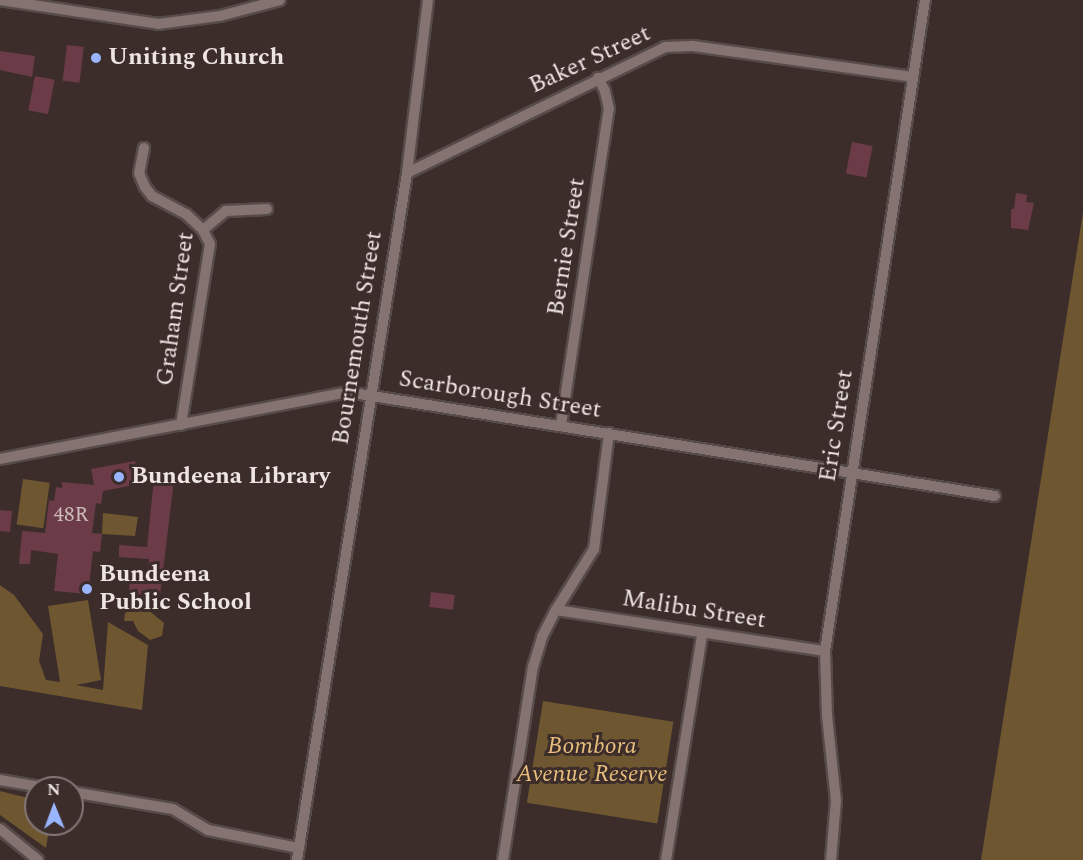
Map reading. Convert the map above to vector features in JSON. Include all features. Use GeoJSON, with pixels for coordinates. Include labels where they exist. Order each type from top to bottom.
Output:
{"type":"FeatureCollection","features":[{"type":"Feature","properties":{"kind":"street"},"geometry":{"type":"LineString","coordinates":[[0,0],[158,24],[220,16],[280,0]]}},
{"type":"Feature","properties":{"kind":"street","name":"Bournemouth Street"},"geometry":{"type":"LineString","coordinates":[[297,860],[407,173],[428,0]]}},
{"type":"Feature","properties":{"kind":"street","name":"Eric Street"},"geometry":{"type":"LineString","coordinates":[[831,860],[836,801],[827,715],[825,651],[925,0]]}},
{"type":"Feature","properties":{"kind":"street","name":"Baker Street"},"geometry":{"type":"LineString","coordinates":[[407,173],[655,49],[675,45],[913,77]]}},
{"type":"Feature","properties":{"kind":"street","name":"Bernie Street"},"geometry":{"type":"LineString","coordinates":[[561,425],[609,109],[605,91],[598,78]]}},
{"type":"Feature","properties":{"kind":"street"},"geometry":{"type":"LineString","coordinates":[[144,148],[139,173],[145,187],[152,196],[186,214],[203,230]]}},
{"type":"Feature","properties":{"kind":"street","name":"Graham Street"},"geometry":{"type":"LineString","coordinates":[[181,425],[210,244],[203,230],[226,211],[267,209]]}},
{"type":"Feature","properties":{"kind":"street","name":"Scarborough Street"},"geometry":{"type":"LineString","coordinates":[[0,459],[347,393],[561,425],[995,496]]}},
{"type":"Feature","properties":{"kind":"street"},"geometry":{"type":"LineString","coordinates":[[503,860],[533,667],[542,637],[594,549],[609,434]]}},
{"type":"Feature","properties":{"kind":"street","name":"Malibu Street"},"geometry":{"type":"LineString","coordinates":[[556,610],[825,651]]}},
{"type":"Feature","properties":{"kind":"street"},"geometry":{"type":"LineString","coordinates":[[666,860],[702,634]]}},
{"type":"Feature","properties":{"kind":"street"},"geometry":{"type":"LineString","coordinates":[[0,780],[24,784]]}},
{"type":"Feature","properties":{"kind":"street"},"geometry":{"type":"LineString","coordinates":[[84,794],[172,809],[208,830],[299,848]]}},
{"type":"Feature","properties":{"kind":"street"},"geometry":{"type":"LineString","coordinates":[[0,829],[38,860]]}},
{"type":"Feature","properties":{"kind":"green space"},"geometry":{"type":"Polygon","coordinates":[[[1083,212],[1083,860],[981,860],[1083,212]]]}},
{"type":"Feature","properties":{"kind":"green space"},"geometry":{"type":"Polygon","coordinates":[[[23,479],[50,483],[43,528],[17,525],[23,479]]]}},
{"type":"Feature","properties":{"kind":"green space"},"geometry":{"type":"Polygon","coordinates":[[[103,513],[138,517],[135,536],[102,534],[103,513]]]}},
{"type":"Feature","properties":{"kind":"green space"},"geometry":{"type":"Polygon","coordinates":[[[0,585],[14,595],[43,634],[39,661],[46,680],[60,682],[48,606],[88,600],[101,680],[76,685],[103,690],[108,622],[148,645],[142,710],[0,686],[0,585]]]}},
{"type":"Feature","properties":{"kind":"green space"},"geometry":{"type":"Polygon","coordinates":[[[142,605],[164,623],[162,636],[150,640],[138,631],[133,621],[124,621],[125,613],[142,605]]]}},
{"type":"Feature","properties":{"kind":"green space","name":"Bombora Avenue Reserve"},"geometry":{"type":"Polygon","coordinates":[[[543,701],[673,722],[657,823],[527,803],[543,701]]]}},
{"type":"Feature","properties":{"kind":"green space"},"geometry":{"type":"Polygon","coordinates":[[[0,791],[24,797],[24,832],[0,815],[0,791]]]}},
{"type":"Feature","properties":{"kind":"green space"},"geometry":{"type":"Polygon","coordinates":[[[29,836],[48,836],[46,848],[29,836]]]}},
{"type":"Feature","properties":{"kind":"building"},"geometry":{"type":"Polygon","coordinates":[[[67,45],[84,47],[79,83],[63,81],[67,45]]]}},
{"type":"Feature","properties":{"kind":"building"},"geometry":{"type":"Polygon","coordinates":[[[0,51],[35,56],[32,77],[0,70],[0,51]]]}},
{"type":"Feature","properties":{"kind":"building"},"geometry":{"type":"Polygon","coordinates":[[[35,76],[55,80],[48,114],[28,110],[35,76]]]}},
{"type":"Feature","properties":{"kind":"building"},"geometry":{"type":"Polygon","coordinates":[[[852,142],[873,146],[867,177],[846,173],[852,142]]]}},
{"type":"Feature","properties":{"kind":"building"},"geometry":{"type":"Polygon","coordinates":[[[1016,193],[1027,195],[1026,202],[1034,203],[1028,230],[1011,228],[1011,209],[1014,209],[1016,193]]]}},
{"type":"Feature","properties":{"kind":"building"},"geometry":{"type":"Polygon","coordinates":[[[135,461],[139,484],[103,491],[101,504],[96,503],[92,533],[102,534],[100,552],[93,551],[88,594],[54,591],[58,554],[31,550],[30,564],[19,564],[22,531],[45,533],[49,500],[54,501],[56,487],[62,488],[62,482],[94,485],[91,469],[135,461]]]}},
{"type":"Feature","properties":{"kind":"building"},"geometry":{"type":"Polygon","coordinates":[[[154,478],[174,480],[160,596],[129,593],[130,577],[148,579],[149,559],[119,557],[119,545],[147,547],[154,478]]]}},
{"type":"Feature","properties":{"kind":"building"},"geometry":{"type":"Polygon","coordinates":[[[0,510],[12,511],[10,532],[0,531],[0,510]]]}},
{"type":"Feature","properties":{"kind":"building"},"geometry":{"type":"Polygon","coordinates":[[[431,592],[455,595],[453,610],[429,607],[431,592]]]}},
{"type":"Feature","properties":{"kind":"place","name":"Uniting Church"},"geometry":{"type":"Point","coordinates":[96,58]}},
{"type":"Feature","properties":{"kind":"place","name":"Bundeena Library"},"geometry":{"type":"Point","coordinates":[119,477]}},
{"type":"Feature","properties":{"kind":"place","name":"Bundeena Public School"},"geometry":{"type":"Point","coordinates":[87,589]}}]}
